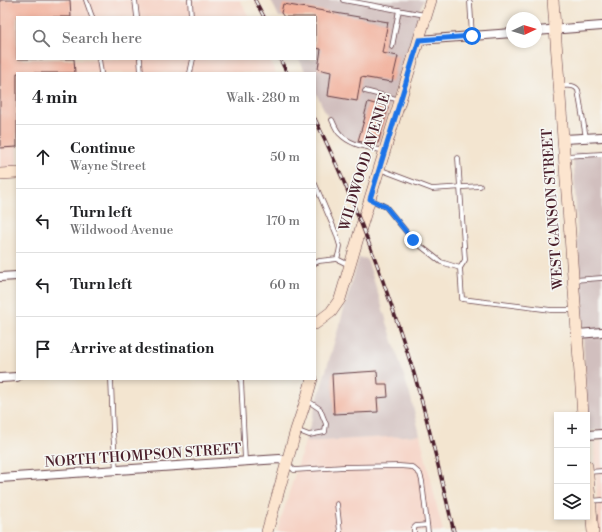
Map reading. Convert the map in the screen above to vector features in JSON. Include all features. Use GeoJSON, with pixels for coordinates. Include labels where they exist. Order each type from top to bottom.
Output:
{"type":"FeatureCollection","features":[{"type":"Feature","properties":{"kind":"street","name":"WILDWOOD AVENUE"},"geometry":{"type":"LineString","coordinates":[[316,323],[331,312],[340,299],[431,0]]}},
{"type":"Feature","properties":{"kind":"street","name":"WEST GANSON STREET"},"geometry":{"type":"LineString","coordinates":[[554,0],[583,412]]}},
{"type":"Feature","properties":{"kind":"street"},"geometry":{"type":"LineString","coordinates":[[542,31],[602,26]]}},
{"type":"Feature","properties":{"kind":"street"},"geometry":{"type":"LineString","coordinates":[[419,40],[506,33]]}},
{"type":"Feature","properties":{"kind":"street"},"geometry":{"type":"LineString","coordinates":[[564,139],[602,137]]}},
{"type":"Feature","properties":{"kind":"street"},"geometry":{"type":"LineString","coordinates":[[0,174],[16,173]]}},
{"type":"Feature","properties":{"kind":"street"},"geometry":{"type":"LineString","coordinates":[[0,277],[16,276]]}},
{"type":"Feature","properties":{"kind":"street"},"geometry":{"type":"LineString","coordinates":[[578,334],[602,332]]}},
{"type":"Feature","properties":{"kind":"street"},"geometry":{"type":"LineString","coordinates":[[0,378],[16,377]]}},
{"type":"Feature","properties":{"kind":"street"},"geometry":{"type":"LineString","coordinates":[[267,532],[312,380]]}},
{"type":"Feature","properties":{"kind":"street"},"geometry":{"type":"LineString","coordinates":[[590,435],[602,434]]}},
{"type":"Feature","properties":{"kind":"street","name":"NORTH THOMPSON STREET"},"geometry":{"type":"LineString","coordinates":[[0,478],[280,459],[287,464]]}},
{"type":"Feature","properties":{"kind":"street"},"geometry":{"type":"LineString","coordinates":[[590,501],[593,532]]}},
{"type":"Feature","properties":{"kind":"lane"},"geometry":{"type":"LineString","coordinates":[[86,0],[92,16]]}},
{"type":"Feature","properties":{"kind":"lane"},"geometry":{"type":"LineString","coordinates":[[135,0],[137,16]]}},
{"type":"Feature","properties":{"kind":"lane"},"geometry":{"type":"LineString","coordinates":[[190,0],[191,16]]}},
{"type":"Feature","properties":{"kind":"lane"},"geometry":{"type":"LineString","coordinates":[[343,0],[426,15]]}},
{"type":"Feature","properties":{"kind":"lane"},"geometry":{"type":"LineString","coordinates":[[470,2],[472,36]]}},
{"type":"Feature","properties":{"kind":"lane"},"geometry":{"type":"LineString","coordinates":[[392,47],[399,10]]}},
{"type":"Feature","properties":{"kind":"lane"},"geometry":{"type":"LineString","coordinates":[[99,60],[101,72]]}},
{"type":"Feature","properties":{"kind":"lane"},"geometry":{"type":"LineString","coordinates":[[140,60],[141,72]]}},
{"type":"Feature","properties":{"kind":"lane"},"geometry":{"type":"LineString","coordinates":[[190,72],[194,60]]}},
{"type":"Feature","properties":{"kind":"lane"},"geometry":{"type":"LineString","coordinates":[[560,86],[573,86],[578,90],[586,138]]}},
{"type":"Feature","properties":{"kind":"lane"},"geometry":{"type":"LineString","coordinates":[[365,91],[400,100]]}},
{"type":"Feature","properties":{"kind":"lane"},"geometry":{"type":"LineString","coordinates":[[332,120],[339,133],[346,139],[355,144],[385,151]]}},
{"type":"Feature","properties":{"kind":"lane"},"geometry":{"type":"LineString","coordinates":[[565,156],[602,154]]}},
{"type":"Feature","properties":{"kind":"lane"},"geometry":{"type":"LineString","coordinates":[[458,158],[465,260],[460,268],[462,300],[551,310],[576,310]]}},
{"type":"Feature","properties":{"kind":"lane"},"geometry":{"type":"LineString","coordinates":[[379,169],[432,189],[480,186]]}},
{"type":"Feature","properties":{"kind":"lane"},"geometry":{"type":"LineString","coordinates":[[316,186],[340,246],[337,259]]}},
{"type":"Feature","properties":{"kind":"lane"},"geometry":{"type":"LineString","coordinates":[[370,199],[386,207],[413,240],[441,262],[460,268]]}},
{"type":"Feature","properties":{"kind":"lane"},"geometry":{"type":"LineString","coordinates":[[316,263],[337,259],[350,265]]}},
{"type":"Feature","properties":{"kind":"lane"},"geometry":{"type":"LineString","coordinates":[[574,280],[602,278]]}},
{"type":"Feature","properties":{"kind":"lane"},"geometry":{"type":"LineString","coordinates":[[111,380],[116,471]]}},
{"type":"Feature","properties":{"kind":"lane"},"geometry":{"type":"LineString","coordinates":[[241,380],[245,462]]}},
{"type":"Feature","properties":{"kind":"lane"},"geometry":{"type":"LineString","coordinates":[[296,430],[310,434],[325,432],[326,424],[320,409],[306,400]]}},
{"type":"Feature","properties":{"kind":"lane"},"geometry":{"type":"LineString","coordinates":[[287,464],[294,470],[344,467],[412,467],[420,474],[422,481],[428,532]]}},
{"type":"Feature","properties":{"kind":"lane"},"geometry":{"type":"LineString","coordinates":[[590,472],[602,471]]}},
{"type":"Feature","properties":{"kind":"lane"},"geometry":{"type":"LineString","coordinates":[[590,501],[602,500]]}},
{"type":"Feature","properties":{"kind":"lane"},"geometry":{"type":"LineString","coordinates":[[338,504],[340,532]]}},
{"type":"Feature","properties":{"kind":"lane"},"geometry":{"type":"LineString","coordinates":[[414,532],[414,528],[416,526],[427,525]]}},
{"type":"Feature","properties":{"kind":"shaded area"},"geometry":{"type":"Polygon","coordinates":[[[0,0],[240,0],[248,16],[16,16],[16,60],[270,60],[276,72],[16,72],[16,168],[0,170],[0,0]]]}},
{"type":"Feature","properties":{"kind":"shaded area"},"geometry":{"type":"Polygon","coordinates":[[[271,0],[423,0],[378,147],[353,144],[333,128],[316,93],[316,72],[306,72],[300,60],[316,60],[316,16],[279,16],[271,0]]]}},
{"type":"Feature","properties":{"kind":"shaded area"},"geometry":{"type":"Polygon","coordinates":[[[602,151],[602,430],[590,431],[590,412],[587,412],[573,153],[602,151]]]}},
{"type":"Feature","properties":{"kind":"shaded area"},"geometry":{"type":"Polygon","coordinates":[[[359,258],[367,259],[411,398],[420,435],[305,442],[359,258]]]}},
{"type":"Feature","properties":{"kind":"shaded area"},"geometry":{"type":"Polygon","coordinates":[[[420,435],[443,532],[277,532],[305,442],[420,435]]]}},
{"type":"Feature","properties":{"kind":"shaded area"},"geometry":{"type":"Polygon","coordinates":[[[602,441],[602,532],[595,532],[598,526],[594,442],[602,441]]]}},
{"type":"Feature","properties":{"kind":"building"},"geometry":{"type":"Polygon","coordinates":[[[0,0],[70,0],[71,16],[16,16],[16,60],[74,60],[75,72],[16,72],[16,147],[0,148],[0,0]]]}},
{"type":"Feature","properties":{"kind":"building"},"geometry":{"type":"Polygon","coordinates":[[[283,4],[388,22],[382,53],[398,56],[392,82],[361,77],[357,101],[328,96],[331,72],[318,69],[321,49],[316,48],[316,16],[283,16],[281,13],[283,4]]]}},
{"type":"Feature","properties":{"kind":"building"},"geometry":{"type":"Polygon","coordinates":[[[368,102],[388,108],[378,143],[367,140],[366,143],[358,141],[368,102]]]}},
{"type":"Feature","properties":{"kind":"building"},"geometry":{"type":"Polygon","coordinates":[[[377,371],[378,384],[387,384],[388,397],[377,398],[378,412],[334,414],[332,374],[377,371]]]}},
{"type":"Feature","properties":{"kind":"railway"},"geometry":{"type":"LineString","coordinates":[[255,0],[263,16]]}},
{"type":"Feature","properties":{"kind":"railway"},"geometry":{"type":"LineString","coordinates":[[280,60],[286,72]]}},
{"type":"Feature","properties":{"kind":"railway"},"geometry":{"type":"LineString","coordinates":[[316,121],[356,211],[378,267],[400,331],[424,410],[454,532]]}},
{"type":"Feature","properties":{"kind":"route"},"geometry":{"type":"LineString","coordinates":[[413,240],[386,207],[370,199],[419,40],[472,36]]}}]}
